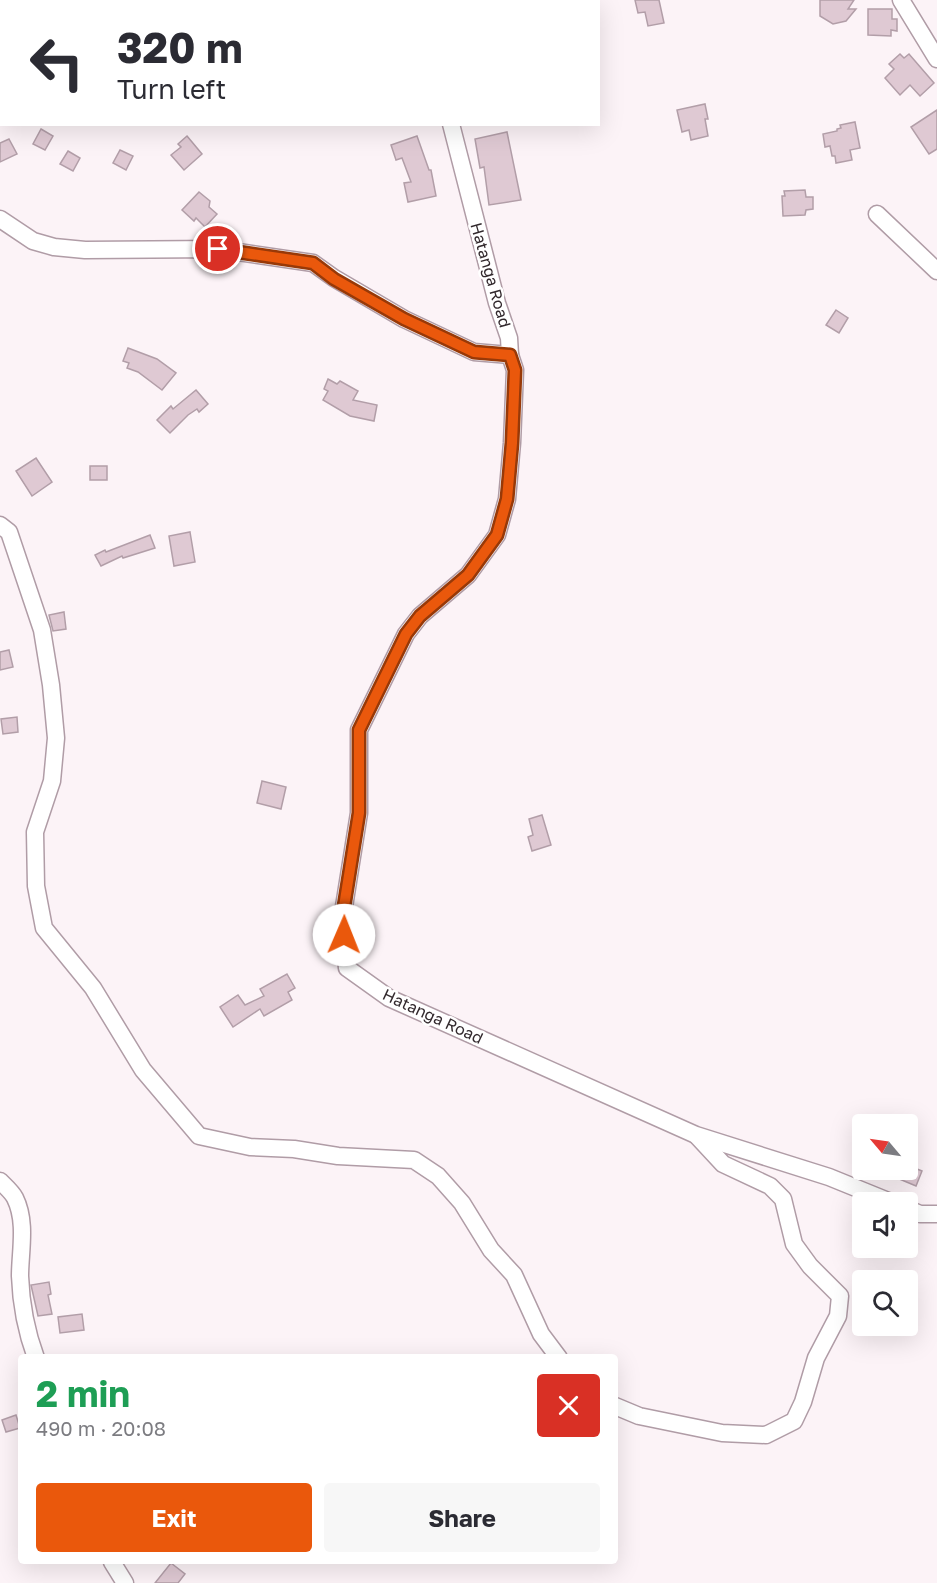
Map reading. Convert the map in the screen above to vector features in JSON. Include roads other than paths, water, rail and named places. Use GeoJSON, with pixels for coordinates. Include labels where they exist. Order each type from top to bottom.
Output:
{"type":"FeatureCollection","features":[{"type":"Feature","properties":{"kind":"street"},"geometry":{"type":"LineString","coordinates":[[901,0],[937,59]]}},
{"type":"Feature","properties":{"kind":"street","name":"Hatanga Road"},"geometry":{"type":"LineString","coordinates":[[452,126],[497,303],[509,338],[510,355],[515,370],[507,499],[497,535],[468,575],[420,616],[406,634],[359,730],[359,813],[342,919],[347,968],[389,998],[696,1135],[829,1177],[866,1192]]}},
{"type":"Feature","properties":{"kind":"street"},"geometry":{"type":"LineString","coordinates":[[878,214],[937,271]]}},
{"type":"Feature","properties":{"kind":"street"},"geometry":{"type":"LineString","coordinates":[[0,219],[33,241],[54,247],[85,250],[218,249],[313,263],[334,279],[404,319],[474,352],[510,355]]}},
{"type":"Feature","properties":{"kind":"street"},"geometry":{"type":"LineString","coordinates":[[0,525],[9,532],[35,608],[42,630],[51,685],[56,738],[52,781],[35,832],[36,886],[44,928],[93,988],[143,1070],[199,1136],[250,1147],[294,1149],[338,1156],[414,1160],[438,1176],[462,1203],[491,1250],[514,1275],[542,1334],[556,1354]]}},
{"type":"Feature","properties":{"kind":"street"},"geometry":{"type":"LineString","coordinates":[[618,1407],[639,1416],[722,1433],[766,1436],[794,1421],[803,1402],[816,1358],[838,1316],[840,1296],[810,1266],[794,1244],[783,1199],[770,1186],[723,1164],[696,1135]]}},
{"type":"Feature","properties":{"kind":"street"},"geometry":{"type":"LineString","coordinates":[[0,1181],[15,1198],[22,1223],[20,1277],[22,1307],[27,1334],[34,1354]]}},
{"type":"Feature","properties":{"kind":"street"},"geometry":{"type":"LineString","coordinates":[[918,1213],[937,1214]]}},
{"type":"Feature","properties":{"kind":"street"},"geometry":{"type":"LineString","coordinates":[[113,1564],[125,1583]]}}]}
